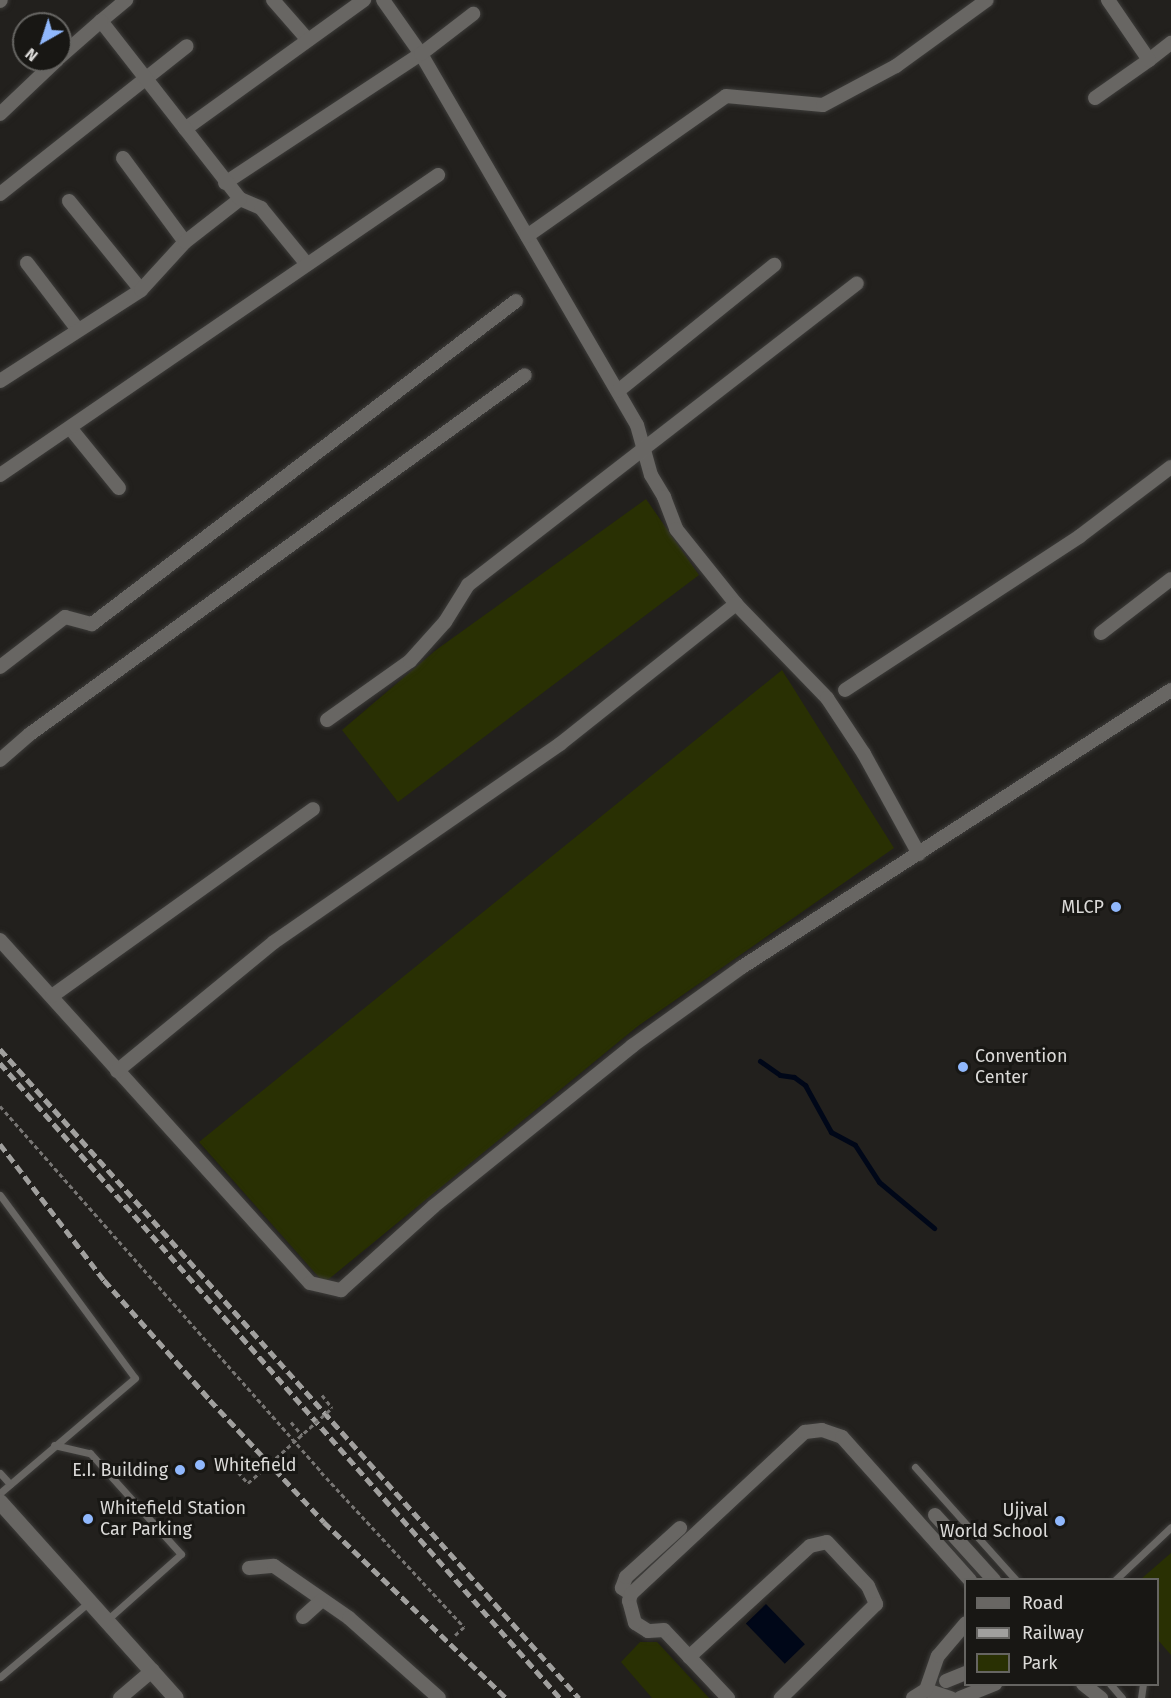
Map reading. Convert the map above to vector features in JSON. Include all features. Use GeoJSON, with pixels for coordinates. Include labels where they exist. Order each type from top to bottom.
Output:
{"type":"FeatureCollection","features":[{"type":"Feature","properties":{"kind":"street"},"geometry":{"type":"LineString","coordinates":[[72,47],[126,0]]}},
{"type":"Feature","properties":{"kind":"street"},"geometry":{"type":"LineString","coordinates":[[273,0],[308,40]]}},
{"type":"Feature","properties":{"kind":"street"},"geometry":{"type":"LineString","coordinates":[[185,129],[364,0]]}},
{"type":"Feature","properties":{"kind":"street"},"geometry":{"type":"LineString","coordinates":[[383,0],[421,54],[638,425],[643,449],[676,529],[736,604],[827,698],[864,754],[919,854]]}},
{"type":"Feature","properties":{"kind":"street"},"geometry":{"type":"LineString","coordinates":[[527,236],[726,96],[823,105],[896,66],[987,0]]}},
{"type":"Feature","properties":{"kind":"street"},"geometry":{"type":"LineString","coordinates":[[1108,0],[1149,60]]}},
{"type":"Feature","properties":{"kind":"street"},"geometry":{"type":"LineString","coordinates":[[225,183],[421,54],[473,14]]}},
{"type":"Feature","properties":{"kind":"street"},"geometry":{"type":"LineString","coordinates":[[101,21],[225,183],[240,200],[261,208],[306,263]]}},
{"type":"Feature","properties":{"kind":"street"},"geometry":{"type":"LineString","coordinates":[[1095,98],[1171,43]]}},
{"type":"Feature","properties":{"kind":"street"},"geometry":{"type":"LineString","coordinates":[[0,194],[187,46]]}},
{"type":"Feature","properties":{"kind":"street"},"geometry":{"type":"LineString","coordinates":[[0,114],[45,72]]}},
{"type":"Feature","properties":{"kind":"street"},"geometry":{"type":"LineString","coordinates":[[123,158],[185,242]]}},
{"type":"Feature","properties":{"kind":"street"},"geometry":{"type":"LineString","coordinates":[[0,475],[71,429],[306,263],[438,175]]}},
{"type":"Feature","properties":{"kind":"street"},"geometry":{"type":"LineString","coordinates":[[0,381],[141,290],[185,242],[240,200]]}},
{"type":"Feature","properties":{"kind":"street"},"geometry":{"type":"LineString","coordinates":[[69,201],[141,290]]}},
{"type":"Feature","properties":{"kind":"street"},"geometry":{"type":"LineString","coordinates":[[27,263],[78,330]]}},
{"type":"Feature","properties":{"kind":"street"},"geometry":{"type":"LineString","coordinates":[[618,391],[774,266]]}},
{"type":"Feature","properties":{"kind":"street"},"geometry":{"type":"LineString","coordinates":[[327,720],[410,661],[446,622],[468,585],[857,283]]}},
{"type":"Feature","properties":{"kind":"street"},"geometry":{"type":"LineString","coordinates":[[0,667],[65,617],[92,624],[516,301]]}},
{"type":"Feature","properties":{"kind":"street"},"geometry":{"type":"LineString","coordinates":[[0,760],[39,727],[525,375]]}},
{"type":"Feature","properties":{"kind":"street"},"geometry":{"type":"LineString","coordinates":[[71,429],[119,488]]}},
{"type":"Feature","properties":{"kind":"street"},"geometry":{"type":"LineString","coordinates":[[845,690],[1080,536],[1171,467]]}},
{"type":"Feature","properties":{"kind":"street"},"geometry":{"type":"LineString","coordinates":[[1101,633],[1171,579]]}},
{"type":"Feature","properties":{"kind":"street"},"geometry":{"type":"LineString","coordinates":[[117,1071],[274,942],[560,744],[736,604]]}},
{"type":"Feature","properties":{"kind":"street"},"geometry":{"type":"LineString","coordinates":[[0,940],[310,1283],[341,1290],[434,1206],[632,1046],[742,967],[1171,690]]}},
{"type":"Feature","properties":{"kind":"street"},"geometry":{"type":"LineString","coordinates":[[52,996],[313,809]]}},
{"type":"Feature","properties":{"kind":"street"},"geometry":{"type":"LineString","coordinates":[[728,1698],[664,1630],[648,1631],[635,1623],[629,1609],[631,1593],[805,1432],[813,1430],[842,1437],[968,1578]]}},
{"type":"Feature","properties":{"kind":"street"},"geometry":{"type":"LineString","coordinates":[[0,1502],[91,1600],[176,1698]]}},
{"type":"Feature","properties":{"kind":"street"},"geometry":{"type":"LineString","coordinates":[[935,1515],[992,1578]]}},
{"type":"Feature","properties":{"kind":"street"},"geometry":{"type":"LineString","coordinates":[[631,1593],[622,1588],[626,1577],[680,1528]]}},
{"type":"Feature","properties":{"kind":"street"},"geometry":{"type":"LineString","coordinates":[[689,1657],[810,1546],[827,1542],[868,1586],[876,1604],[781,1698]]}},
{"type":"Feature","properties":{"kind":"street"},"geometry":{"type":"LineString","coordinates":[[249,1568],[274,1566],[349,1618],[439,1698]]}},
{"type":"Feature","properties":{"kind":"street"},"geometry":{"type":"LineString","coordinates":[[303,1617],[322,1600]]}},
{"type":"Feature","properties":{"kind":"street"},"geometry":{"type":"LineString","coordinates":[[914,1698],[926,1690],[938,1656],[964,1625]]}},
{"type":"Feature","properties":{"kind":"street"},"geometry":{"type":"LineString","coordinates":[[120,1698],[153,1670]]}},
{"type":"Feature","properties":{"kind":"street"},"geometry":{"type":"LineString","coordinates":[[946,1681],[964,1674]]}},
{"type":"Feature","properties":{"kind":"street"},"geometry":{"type":"LineString","coordinates":[[960,1698],[990,1686]]}},
{"type":"Feature","properties":{"kind":"street"},"geometry":{"type":"LineString","coordinates":[[1086,1686],[1101,1698]]}},
{"type":"Feature","properties":{"kind":"street"},"geometry":{"type":"LineString","coordinates":[[926,1690],[951,1698]]}},
{"type":"Feature","properties":{"kind":"lane"},"geometry":{"type":"LineString","coordinates":[[0,1195],[135,1378],[0,1493]]}},
{"type":"Feature","properties":{"kind":"lane"},"geometry":{"type":"LineString","coordinates":[[54,1445],[90,1453],[181,1554],[108,1619]]}},
{"type":"Feature","properties":{"kind":"lane"},"geometry":{"type":"LineString","coordinates":[[915,1467],[1014,1578]]}},
{"type":"Feature","properties":{"kind":"lane"},"geometry":{"type":"LineString","coordinates":[[0,1473],[10,1484]]}},
{"type":"Feature","properties":{"kind":"lane"},"geometry":{"type":"LineString","coordinates":[[1117,1578],[1171,1527]]}},
{"type":"Feature","properties":{"kind":"lane"},"geometry":{"type":"LineString","coordinates":[[0,1677],[91,1600]]}},
{"type":"Feature","properties":{"kind":"lane"},"geometry":{"type":"LineString","coordinates":[[1112,1686],[1122,1698]]}},
{"type":"Feature","properties":{"kind":"path"},"geometry":{"type":"LineString","coordinates":[[0,1106],[321,1472],[464,1627],[455,1635]]}},
{"type":"Feature","properties":{"kind":"path"},"geometry":{"type":"LineString","coordinates":[[238,1472],[248,1483],[332,1408],[322,1395]]}},
{"type":"Feature","properties":{"kind":"path"},"geometry":{"type":"LineString","coordinates":[[291,1422],[302,1434]]}},
{"type":"Feature","properties":{"kind":"green space"},"geometry":{"type":"Polygon","coordinates":[[[646,499],[699,575],[398,802],[342,730],[436,650],[646,499]]]}},
{"type":"Feature","properties":{"kind":"green space"},"geometry":{"type":"Polygon","coordinates":[[[782,670],[894,848],[638,1026],[324,1283],[199,1142],[782,670]]]}},
{"type":"Feature","properties":{"kind":"green space"},"geometry":{"type":"Polygon","coordinates":[[[1171,1553],[1171,1655],[1159,1641],[1159,1578],[1142,1578],[1171,1553]]]}},
{"type":"Feature","properties":{"kind":"green space"},"geometry":{"type":"Polygon","coordinates":[[[640,1642],[657,1642],[709,1698],[652,1698],[621,1662],[640,1642]]]}},
{"type":"Feature","properties":{"kind":"water"},"geometry":{"type":"Polygon","coordinates":[[[766,1604],[805,1644],[785,1664],[746,1623],[766,1604]]]}},
{"type":"Feature","properties":{"kind":"waterway"},"geometry":{"type":"LineString","coordinates":[[760,1061],[780,1075],[794,1077],[805,1085],[831,1132],[855,1145],[879,1182],[934,1228]]}},
{"type":"Feature","properties":{"kind":"railway"},"geometry":{"type":"LineString","coordinates":[[0,1049],[579,1698]]}},
{"type":"Feature","properties":{"kind":"railway"},"geometry":{"type":"LineString","coordinates":[[0,1063],[560,1698]]}},
{"type":"Feature","properties":{"kind":"railway"},"geometry":{"type":"LineString","coordinates":[[0,1144],[104,1280],[210,1400],[324,1522],[506,1698]]}},
{"type":"Feature","properties":{"kind":"place","name":"MLCP"},"geometry":{"type":"Point","coordinates":[1116,907]}},
{"type":"Feature","properties":{"kind":"place","name":"Convention Center"},"geometry":{"type":"Point","coordinates":[963,1067]}},
{"type":"Feature","properties":{"kind":"place","name":"Whitefield"},"geometry":{"type":"Point","coordinates":[200,1465]}},
{"type":"Feature","properties":{"kind":"place","name":"E.I. Building"},"geometry":{"type":"Point","coordinates":[180,1470]}},
{"type":"Feature","properties":{"kind":"place","name":"Whitefield Station Car Parking"},"geometry":{"type":"Point","coordinates":[88,1519]}},
{"type":"Feature","properties":{"kind":"place","name":"Ujjval World School"},"geometry":{"type":"Point","coordinates":[1060,1521]}}]}
